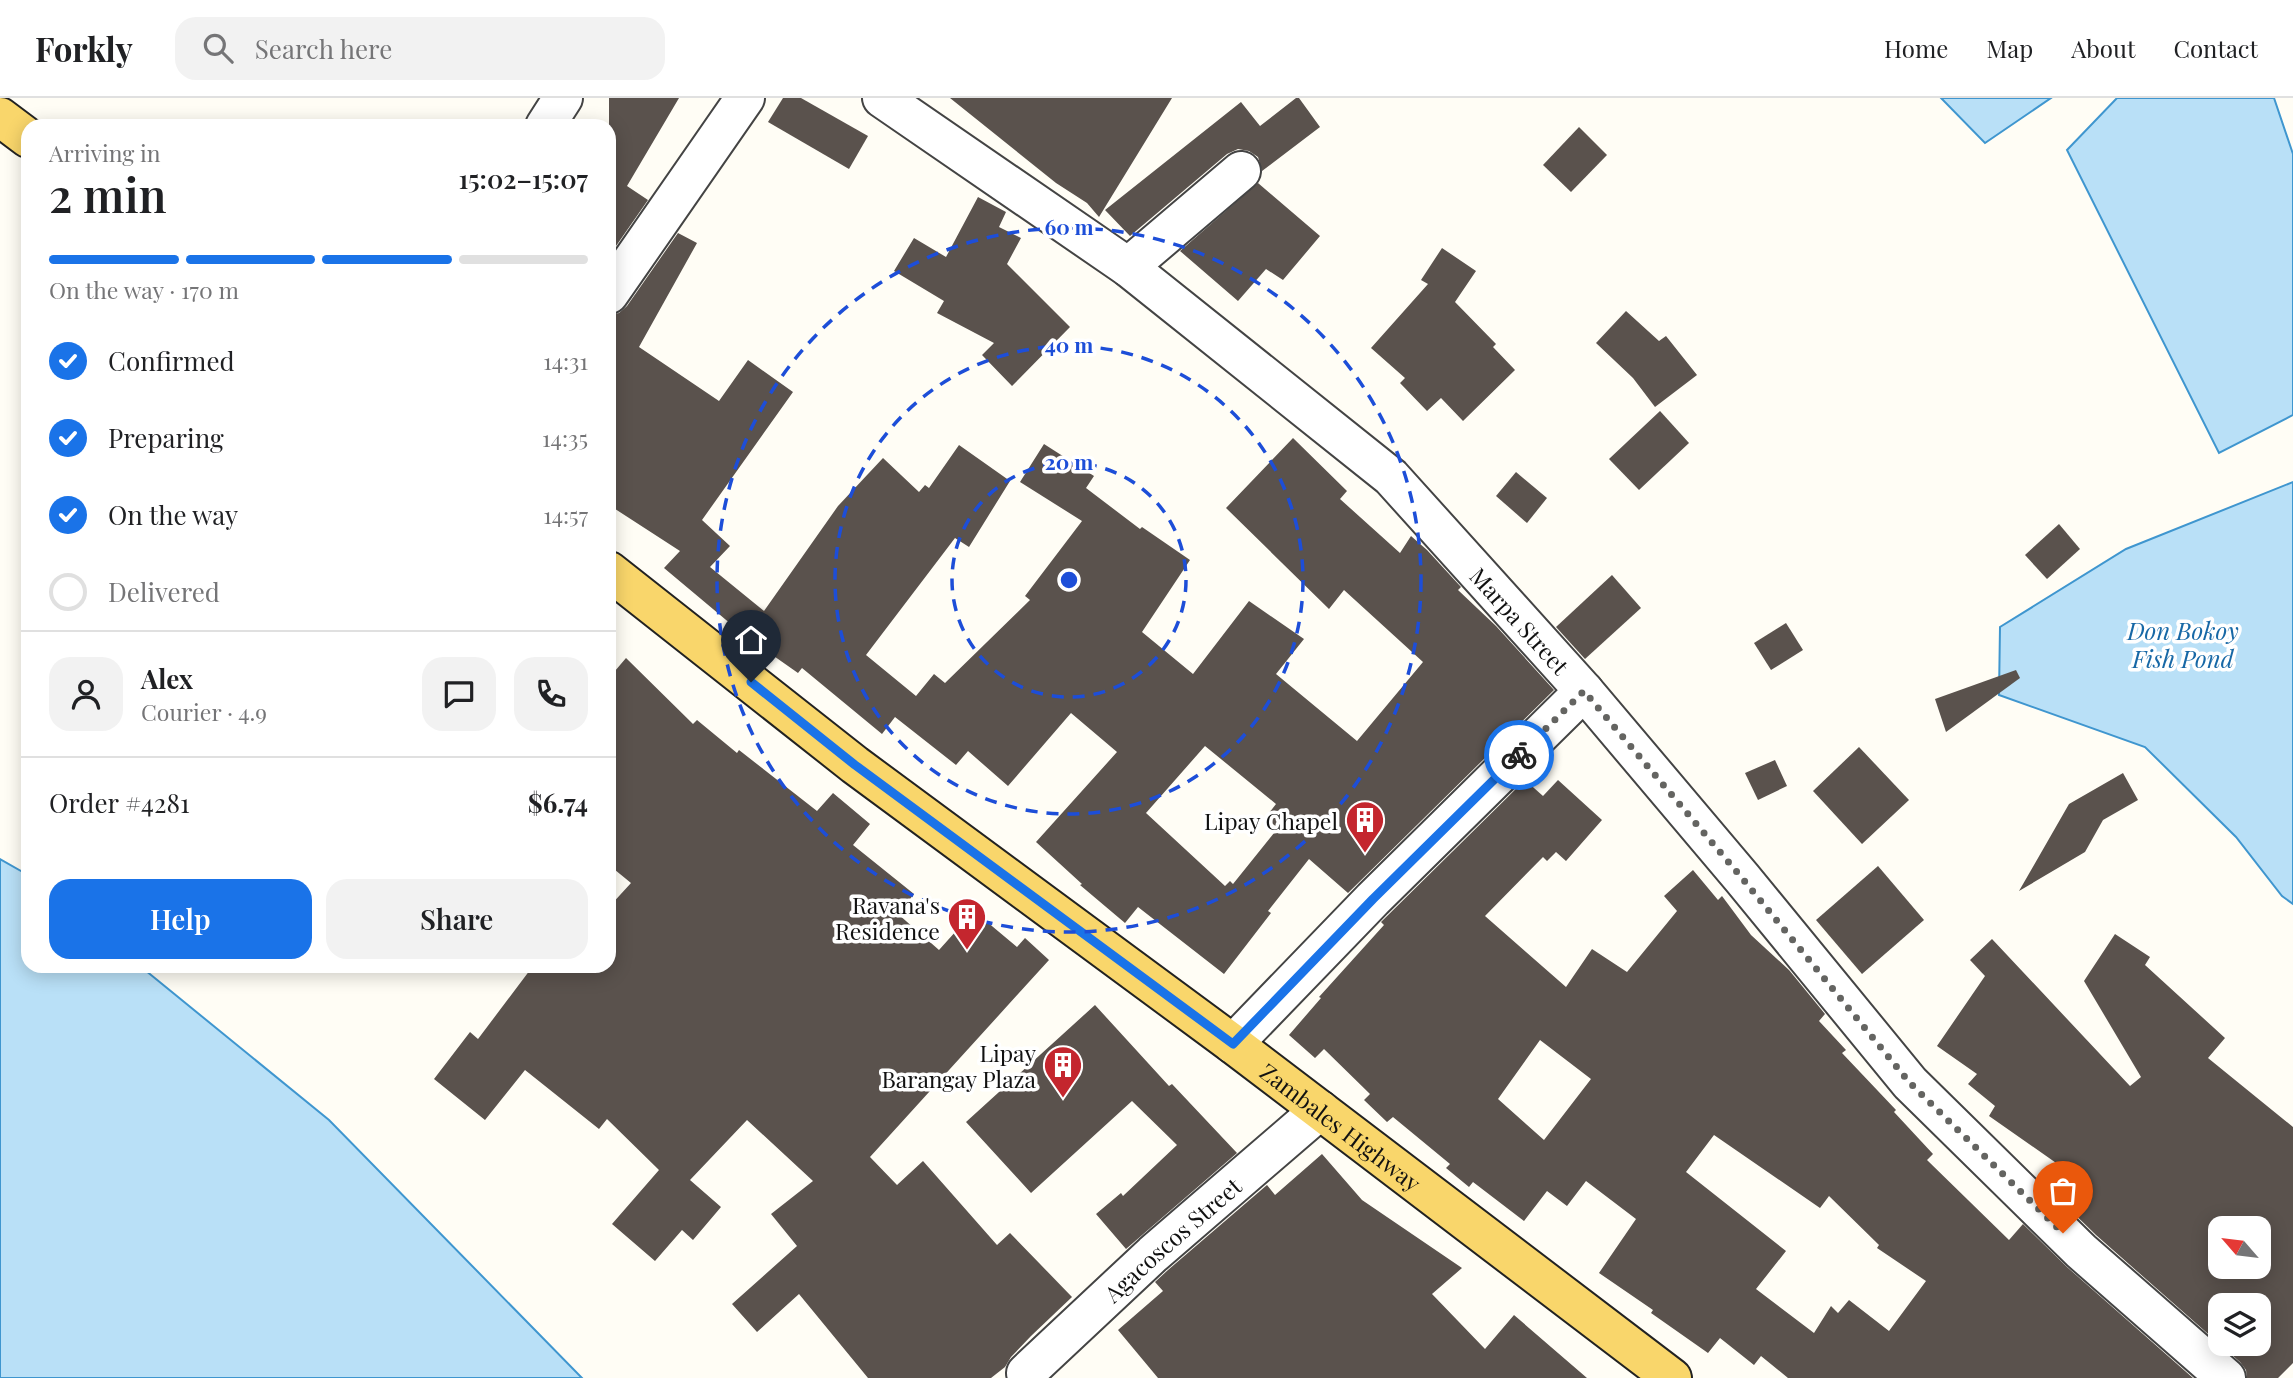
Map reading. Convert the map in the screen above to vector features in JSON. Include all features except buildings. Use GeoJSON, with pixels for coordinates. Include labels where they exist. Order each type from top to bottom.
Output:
{"type":"FeatureCollection","features":[{"type":"Feature","properties":{"kind":"main road"},"geometry":{"type":"LineString","coordinates":[[0,117],[21,133]]}},
{"type":"Feature","properties":{"kind":"main road","name":"Zambales Highway"},"geometry":{"type":"LineString","coordinates":[[616,577],[855,765],[1233,1044],[1672,1378]]}},
{"type":"Feature","properties":{"kind":"street"},"geometry":{"type":"LineString","coordinates":[[550,119],[563,98]]}},
{"type":"Feature","properties":{"kind":"street"},"geometry":{"type":"LineString","coordinates":[[616,284],[745,98]]}},
{"type":"Feature","properties":{"kind":"street","name":"Marpa Street"},"geometry":{"type":"LineString","coordinates":[[882,98],[1128,267],[1391,477],[1584,691],[1910,1083],[2081,1251],[2226,1378]]}},
{"type":"Feature","properties":{"kind":"street"},"geometry":{"type":"LineString","coordinates":[[1128,267],[1241,171]]}},
{"type":"Feature","properties":{"kind":"street"},"geometry":{"type":"LineString","coordinates":[[1233,1044],[1373,899],[1584,691]]}},
{"type":"Feature","properties":{"kind":"street","name":"Agacoscos Street"},"geometry":{"type":"LineString","coordinates":[[1026,1373],[1153,1254],[1320,1110]]}},
{"type":"Feature","properties":{"kind":"water"},"geometry":{"type":"Polygon","coordinates":[[[1941,98],[2051,98],[1985,143],[1941,98]]]}},
{"type":"Feature","properties":{"kind":"water"},"geometry":{"type":"Polygon","coordinates":[[[2117,98],[2274,98],[2293,154],[2293,415],[2219,453],[2067,150],[2117,98]]]}},
{"type":"Feature","properties":{"kind":"water","name":"Don Bokoy Fish Pond"},"geometry":{"type":"Polygon","coordinates":[[[2293,482],[2293,904],[2282,896],[2236,837],[2145,747],[1999,695],[2000,627],[2126,549],[2293,482]]]}},
{"type":"Feature","properties":{"kind":"water"},"geometry":{"type":"Polygon","coordinates":[[[0,859],[21,871],[21,973],[149,973],[329,1120],[582,1378],[0,1378],[0,859]]]}},
{"type":"Feature","properties":{"kind":"way so far"},"geometry":{"type":"LineString","coordinates":[[1519,755],[1584,691],[1910,1083],[2063,1233]]}},
{"type":"Feature","properties":{"kind":"place","name":"Lipay Chapel"},"geometry":{"type":"Point","coordinates":[1365,854]}},
{"type":"Feature","properties":{"kind":"place","name":"Ravana's Residence"},"geometry":{"type":"Point","coordinates":[967,951]}},
{"type":"Feature","properties":{"kind":"place","name":"Lipay Barangay Plaza"},"geometry":{"type":"Point","coordinates":[1063,1099]}},
{"type":"Feature","properties":{"kind":"route"},"geometry":{"type":"LineString","coordinates":[[751,682],[855,765],[1233,1044],[1373,899],[1519,755]]}}]}
